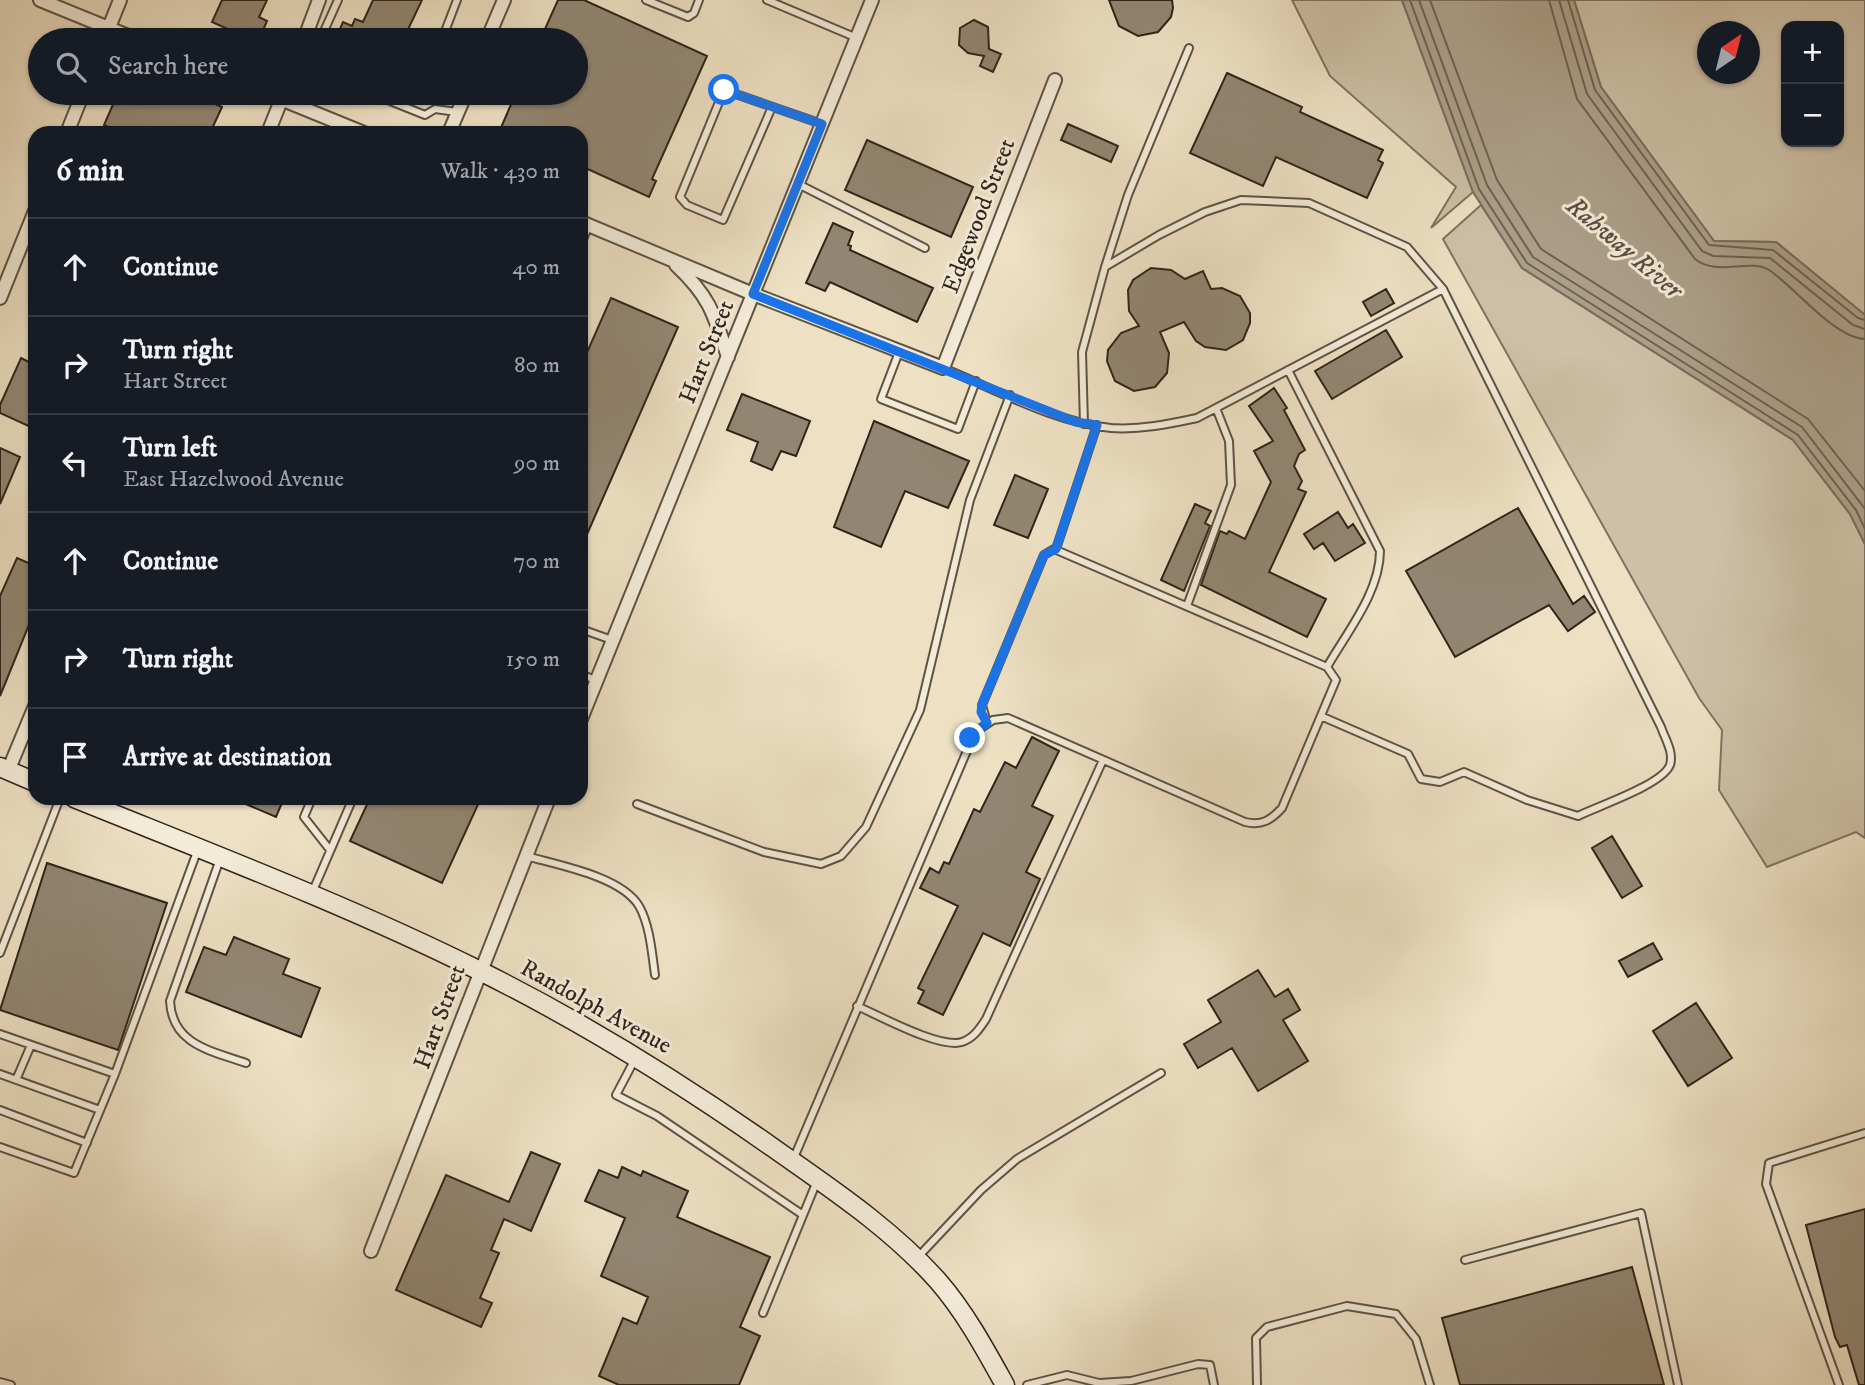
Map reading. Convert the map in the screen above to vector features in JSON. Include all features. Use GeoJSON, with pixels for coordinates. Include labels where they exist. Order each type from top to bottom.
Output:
{"type":"FeatureCollection","features":[{"type":"Feature","properties":{"kind":"main road"},"geometry":{"type":"LineString","coordinates":[[4,769],[28,779]]}},
{"type":"Feature","properties":{"kind":"main road","name":"Randolph Avenue"},"geometry":{"type":"LineString","coordinates":[[92,805],[312,895],[479,970],[636,1057],[793,1162],[917,1258],[961,1310],[1005,1385]]}},
{"type":"Feature","properties":{"kind":"street"},"geometry":{"type":"LineString","coordinates":[[40,0],[94,28]]}},
{"type":"Feature","properties":{"kind":"street"},"geometry":{"type":"LineString","coordinates":[[108,28],[120,0]]}},
{"type":"Feature","properties":{"kind":"street"},"geometry":{"type":"LineString","coordinates":[[308,28],[319,0]]}},
{"type":"Feature","properties":{"kind":"street"},"geometry":{"type":"LineString","coordinates":[[492,28],[504,0]]}},
{"type":"Feature","properties":{"kind":"street","name":"Hart Street"},"geometry":{"type":"LineString","coordinates":[[588,702],[872,0]]}},
{"type":"Feature","properties":{"kind":"street","name":"Edgewood Street"},"geometry":{"type":"LineString","coordinates":[[943,368],[1055,80]]}},
{"type":"Feature","properties":{"kind":"street"},"geometry":{"type":"LineString","coordinates":[[69,126],[78,105]]}},
{"type":"Feature","properties":{"kind":"street"},"geometry":{"type":"LineString","coordinates":[[271,126],[279,105]]}},
{"type":"Feature","properties":{"kind":"street"},"geometry":{"type":"LineString","coordinates":[[303,105],[349,126]]}},
{"type":"Feature","properties":{"kind":"street"},"geometry":{"type":"LineString","coordinates":[[452,126],[461,105]]}},
{"type":"Feature","properties":{"kind":"street"},"geometry":{"type":"LineString","coordinates":[[588,225],[753,294],[943,368]]}},
{"type":"Feature","properties":{"kind":"street"},"geometry":{"type":"LineString","coordinates":[[0,298],[28,238]]}},
{"type":"Feature","properties":{"kind":"street"},"geometry":{"type":"LineString","coordinates":[[670,259],[701,289],[716,319],[727,357]]}},
{"type":"Feature","properties":{"kind":"street"},"geometry":{"type":"LineString","coordinates":[[4,769],[28,720]]}},
{"type":"Feature","properties":{"kind":"street","name":"Hart Street"},"geometry":{"type":"LineString","coordinates":[[372,1251],[416,1143],[479,970],[546,805]]}},
{"type":"Feature","properties":{"kind":"lane"},"geometry":{"type":"LineString","coordinates":[[325,28],[338,0]]}},
{"type":"Feature","properties":{"kind":"lane"},"geometry":{"type":"LineString","coordinates":[[446,28],[457,0]]}},
{"type":"Feature","properties":{"kind":"lane"},"geometry":{"type":"LineString","coordinates":[[646,0],[688,17],[694,13],[699,0]]}},
{"type":"Feature","properties":{"kind":"lane"},"geometry":{"type":"LineString","coordinates":[[767,0],[857,38]]}},
{"type":"Feature","properties":{"kind":"lane"},"geometry":{"type":"LineString","coordinates":[[1084,424],[1082,352],[1105,267],[1128,195],[1189,48]]}},
{"type":"Feature","properties":{"kind":"lane"},"geometry":{"type":"LineString","coordinates":[[772,107],[723,220],[687,205],[680,197],[724,90],[822,124]]}},
{"type":"Feature","properties":{"kind":"lane"},"geometry":{"type":"LineString","coordinates":[[400,105],[425,115],[435,109],[458,112]]}},
{"type":"Feature","properties":{"kind":"lane"},"geometry":{"type":"LineString","coordinates":[[798,184],[925,248]]}},
{"type":"Feature","properties":{"kind":"lane"},"geometry":{"type":"LineString","coordinates":[[1105,267],[1205,212],[1241,200],[1309,203],[1407,247],[1443,289],[1661,727],[1671,753],[1670,766],[1653,782],[1578,816],[1527,800],[1464,772],[1440,782],[1421,779],[1408,754],[1323,717]]}},
{"type":"Feature","properties":{"kind":"lane"},"geometry":{"type":"LineString","coordinates":[[943,368],[1084,424],[1158,427],[1197,418],[1443,289]]}},
{"type":"Feature","properties":{"kind":"lane"},"geometry":{"type":"LineString","coordinates":[[899,350],[881,399],[958,429],[976,381]]}},
{"type":"Feature","properties":{"kind":"lane"},"geometry":{"type":"LineString","coordinates":[[1288,370],[1380,551],[1380,567],[1374,585],[1327,667]]}},
{"type":"Feature","properties":{"kind":"lane"},"geometry":{"type":"LineString","coordinates":[[637,804],[764,852],[821,864],[841,856],[866,827],[920,710],[971,500],[1010,395]]}},
{"type":"Feature","properties":{"kind":"lane"},"geometry":{"type":"LineString","coordinates":[[1187,606],[1231,485],[1229,441],[1216,408]]}},
{"type":"Feature","properties":{"kind":"lane"},"geometry":{"type":"LineString","coordinates":[[987,723],[981,712],[982,705],[1044,555],[1056,549],[1097,425]]}},
{"type":"Feature","properties":{"kind":"lane"},"geometry":{"type":"LineString","coordinates":[[793,1162],[970,738],[987,723],[1008,718],[1245,822],[1264,823],[1282,808],[1323,717],[1336,680],[1327,667],[1056,549]]}},
{"type":"Feature","properties":{"kind":"lane"},"geometry":{"type":"LineString","coordinates":[[588,631],[613,640]]}},
{"type":"Feature","properties":{"kind":"lane"},"geometry":{"type":"LineString","coordinates":[[588,677],[597,681]]}},
{"type":"Feature","properties":{"kind":"lane"},"geometry":{"type":"LineString","coordinates":[[858,1006],[944,1042],[961,1042],[973,1036],[986,1019],[1103,760]]}},
{"type":"Feature","properties":{"kind":"lane"},"geometry":{"type":"LineString","coordinates":[[0,953],[57,805]]}},
{"type":"Feature","properties":{"kind":"lane"},"geometry":{"type":"LineString","coordinates":[[309,805],[304,817],[330,850]]}},
{"type":"Feature","properties":{"kind":"lane"},"geometry":{"type":"LineString","coordinates":[[312,895],[350,805]]}},
{"type":"Feature","properties":{"kind":"lane"},"geometry":{"type":"LineString","coordinates":[[0,1147],[74,1173],[115,1074],[198,849]]}},
{"type":"Feature","properties":{"kind":"lane"},"geometry":{"type":"LineString","coordinates":[[526,856],[609,881],[639,905],[648,932],[655,975]]}},
{"type":"Feature","properties":{"kind":"lane"},"geometry":{"type":"LineString","coordinates":[[220,858],[170,1001],[170,1012],[177,1029],[190,1043],[246,1063]]}},
{"type":"Feature","properties":{"kind":"lane"},"geometry":{"type":"LineString","coordinates":[[0,1034],[115,1074]]}},
{"type":"Feature","properties":{"kind":"lane"},"geometry":{"type":"LineString","coordinates":[[16,1080],[31,1045]]}},
{"type":"Feature","properties":{"kind":"lane"},"geometry":{"type":"LineString","coordinates":[[636,1057],[616,1095],[657,1116],[803,1215]]}},
{"type":"Feature","properties":{"kind":"lane"},"geometry":{"type":"LineString","coordinates":[[917,1258],[981,1190],[1017,1159],[1161,1073]]}},
{"type":"Feature","properties":{"kind":"lane"},"geometry":{"type":"LineString","coordinates":[[0,1074],[100,1110]]}},
{"type":"Feature","properties":{"kind":"lane"},"geometry":{"type":"LineString","coordinates":[[0,1110],[86,1143]]}},
{"type":"Feature","properties":{"kind":"lane"},"geometry":{"type":"LineString","coordinates":[[1839,1385],[1766,1184],[1769,1163],[1865,1133]]}},
{"type":"Feature","properties":{"kind":"lane"},"geometry":{"type":"LineString","coordinates":[[762,1313],[817,1180]]}},
{"type":"Feature","properties":{"kind":"lane"},"geometry":{"type":"LineString","coordinates":[[1465,1260],[1641,1213],[1678,1385]]}},
{"type":"Feature","properties":{"kind":"lane"},"geometry":{"type":"LineString","coordinates":[[1257,1385],[1256,1339],[1267,1327],[1347,1306],[1396,1314],[1416,1339],[1430,1385]]}},
{"type":"Feature","properties":{"kind":"lane"},"geometry":{"type":"LineString","coordinates":[[1027,1385],[1067,1375],[1099,1383],[1131,1381],[1198,1364],[1210,1365],[1214,1385]]}},
{"type":"Feature","properties":{"kind":"lane"},"geometry":{"type":"LineString","coordinates":[[0,1382],[11,1385]]}},
{"type":"Feature","properties":{"kind":"shaded area"},"geometry":{"type":"Polygon","coordinates":[[[1292,0],[1402,0],[1473,192],[1431,228],[1456,187],[1330,76],[1292,0]]]}},
{"type":"Feature","properties":{"kind":"shaded area"},"geometry":{"type":"Polygon","coordinates":[[[1574,0],[1865,0],[1865,315],[1776,242],[1714,241],[1601,87],[1574,0]]]}},
{"type":"Feature","properties":{"kind":"shaded area"},"geometry":{"type":"Polygon","coordinates":[[[1481,205],[1522,268],[1793,440],[1850,514],[1865,544],[1865,838],[1856,832],[1767,867],[1719,790],[1722,730],[1699,698],[1443,239],[1481,205]]]}},
{"type":"Feature","properties":{"kind":"water","name":"Rahway River"},"geometry":{"type":"Polygon","coordinates":[[[1402,0],[1574,0],[1601,87],[1714,241],[1776,242],[1865,315],[1865,544],[1850,514],[1793,440],[1522,268],[1473,192],[1402,0]]]}},
{"type":"Feature","properties":{"kind":"building"},"geometry":{"type":"Polygon","coordinates":[[[222,0],[267,0],[259,17],[267,21],[264,28],[225,28],[212,22],[222,0]]]}},
{"type":"Feature","properties":{"kind":"building"},"geometry":{"type":"Polygon","coordinates":[[[373,0],[422,0],[409,28],[340,28],[343,22],[352,26],[355,19],[363,22],[373,0]]]}},
{"type":"Feature","properties":{"kind":"building"},"geometry":{"type":"Polygon","coordinates":[[[558,0],[584,0],[707,56],[652,179],[656,181],[649,197],[588,169],[588,126],[502,126],[511,105],[588,105],[588,28],[545,28],[558,0]]]}},
{"type":"Feature","properties":{"kind":"building"},"geometry":{"type":"Polygon","coordinates":[[[1109,0],[1172,0],[1173,8],[1171,17],[1158,32],[1138,36],[1119,26],[1109,0]]]}},
{"type":"Feature","properties":{"kind":"building"},"geometry":{"type":"Polygon","coordinates":[[[974,20],[988,27],[989,49],[1001,54],[993,72],[980,66],[984,56],[968,53],[959,45],[960,28],[974,20]]]}},
{"type":"Feature","properties":{"kind":"building"},"geometry":{"type":"Polygon","coordinates":[[[1227,73],[1302,107],[1300,112],[1383,150],[1378,160],[1383,163],[1367,198],[1276,157],[1263,186],[1190,153],[1227,73]]]}},
{"type":"Feature","properties":{"kind":"building"},"geometry":{"type":"Polygon","coordinates":[[[113,105],[222,107],[213,126],[104,125],[113,105]]]}},
{"type":"Feature","properties":{"kind":"building"},"geometry":{"type":"Polygon","coordinates":[[[1068,124],[1118,146],[1111,162],[1061,140],[1068,124]]]}},
{"type":"Feature","properties":{"kind":"building"},"geometry":{"type":"Polygon","coordinates":[[[867,140],[973,187],[951,237],[845,190],[867,140]]]}},
{"type":"Feature","properties":{"kind":"building"},"geometry":{"type":"Polygon","coordinates":[[[833,223],[853,232],[848,245],[851,246],[850,250],[933,288],[917,322],[830,282],[825,291],[806,283],[833,223]]]}},
{"type":"Feature","properties":{"kind":"building"},"geometry":{"type":"Polygon","coordinates":[[[1151,268],[1171,270],[1185,279],[1203,271],[1211,289],[1222,288],[1240,296],[1250,313],[1250,323],[1243,340],[1226,350],[1205,347],[1196,341],[1184,322],[1160,332],[1169,353],[1167,373],[1155,387],[1134,391],[1115,381],[1107,361],[1108,350],[1121,333],[1139,326],[1129,311],[1128,290],[1133,280],[1151,268]]]}},
{"type":"Feature","properties":{"kind":"building"},"geometry":{"type":"Polygon","coordinates":[[[1386,289],[1394,303],[1371,316],[1363,302],[1386,289]]]}},
{"type":"Feature","properties":{"kind":"building"},"geometry":{"type":"Polygon","coordinates":[[[611,298],[678,327],[588,532],[588,350],[611,298]]]}},
{"type":"Feature","properties":{"kind":"building"},"geometry":{"type":"Polygon","coordinates":[[[1386,330],[1402,357],[1332,399],[1315,371],[1386,330]]]}},
{"type":"Feature","properties":{"kind":"building"},"geometry":{"type":"Polygon","coordinates":[[[21,358],[28,362],[28,426],[0,413],[0,405],[21,358]]]}},
{"type":"Feature","properties":{"kind":"building"},"geometry":{"type":"Polygon","coordinates":[[[1274,388],[1287,408],[1284,410],[1305,450],[1299,454],[1294,466],[1302,481],[1298,489],[1306,492],[1269,572],[1326,599],[1307,637],[1201,585],[1220,531],[1227,534],[1229,531],[1245,539],[1271,482],[1254,451],[1273,441],[1249,406],[1274,388]]]}},
{"type":"Feature","properties":{"kind":"building"},"geometry":{"type":"Polygon","coordinates":[[[742,394],[810,421],[796,456],[781,451],[772,470],[751,461],[758,442],[727,430],[742,394]]]}},
{"type":"Feature","properties":{"kind":"building"},"geometry":{"type":"Polygon","coordinates":[[[874,421],[969,461],[948,508],[905,491],[881,547],[834,527],[874,421]]]}},
{"type":"Feature","properties":{"kind":"building"},"geometry":{"type":"Polygon","coordinates":[[[0,448],[20,457],[0,504],[0,448]]]}},
{"type":"Feature","properties":{"kind":"building"},"geometry":{"type":"Polygon","coordinates":[[[1015,475],[1048,489],[1028,538],[994,525],[1015,475]]]}},
{"type":"Feature","properties":{"kind":"building"},"geometry":{"type":"Polygon","coordinates":[[[1195,504],[1211,511],[1205,523],[1210,526],[1184,591],[1161,580],[1195,504]]]}},
{"type":"Feature","properties":{"kind":"building"},"geometry":{"type":"Polygon","coordinates":[[[1518,508],[1573,604],[1584,596],[1595,612],[1568,631],[1549,605],[1455,657],[1406,571],[1518,508]]]}},
{"type":"Feature","properties":{"kind":"building"},"geometry":{"type":"Polygon","coordinates":[[[1338,512],[1348,528],[1353,524],[1365,543],[1335,561],[1323,543],[1314,549],[1304,534],[1338,512]]]}},
{"type":"Feature","properties":{"kind":"building"},"geometry":{"type":"Polygon","coordinates":[[[17,558],[28,563],[28,627],[0,696],[0,596],[17,558]]]}},
{"type":"Feature","properties":{"kind":"building"},"geometry":{"type":"Polygon","coordinates":[[[1032,737],[1059,751],[1032,806],[1053,816],[1026,872],[1040,879],[1010,946],[983,933],[943,1015],[918,1003],[924,991],[918,988],[958,906],[920,888],[930,868],[939,873],[944,862],[949,864],[974,809],[980,812],[1005,762],[1016,768],[1032,737]]]}},
{"type":"Feature","properties":{"kind":"building"},"geometry":{"type":"Polygon","coordinates":[[[248,805],[281,805],[276,817],[248,805]]]}},
{"type":"Feature","properties":{"kind":"building"},"geometry":{"type":"Polygon","coordinates":[[[367,805],[478,805],[442,883],[350,841],[367,805]]]}},
{"type":"Feature","properties":{"kind":"building"},"geometry":{"type":"Polygon","coordinates":[[[1612,836],[1642,886],[1622,898],[1592,848],[1612,836]]]}},
{"type":"Feature","properties":{"kind":"building"},"geometry":{"type":"Polygon","coordinates":[[[47,863],[167,903],[118,1050],[0,1010],[47,863]]]}},
{"type":"Feature","properties":{"kind":"building"},"geometry":{"type":"Polygon","coordinates":[[[234,937],[289,959],[283,974],[320,988],[301,1037],[186,992],[204,947],[226,955],[234,937]]]}},
{"type":"Feature","properties":{"kind":"building"},"geometry":{"type":"Polygon","coordinates":[[[1653,943],[1662,959],[1628,977],[1619,961],[1653,943]]]}},
{"type":"Feature","properties":{"kind":"building"},"geometry":{"type":"Polygon","coordinates":[[[1258,970],[1275,997],[1288,989],[1300,1010],[1283,1020],[1308,1061],[1258,1091],[1232,1048],[1198,1068],[1184,1044],[1221,1022],[1208,1000],[1258,970]]]}},
{"type":"Feature","properties":{"kind":"building"},"geometry":{"type":"Polygon","coordinates":[[[1696,1003],[1732,1058],[1688,1086],[1653,1031],[1696,1003]]]}},
{"type":"Feature","properties":{"kind":"building"},"geometry":{"type":"Polygon","coordinates":[[[531,1152],[560,1164],[531,1231],[504,1219],[491,1250],[499,1253],[480,1298],[492,1303],[481,1327],[396,1290],[446,1175],[509,1202],[531,1152]]]}},
{"type":"Feature","properties":{"kind":"building"},"geometry":{"type":"Polygon","coordinates":[[[622,1167],[641,1176],[643,1171],[688,1191],[677,1217],[770,1257],[740,1327],[760,1336],[739,1385],[619,1385],[599,1376],[623,1318],[637,1324],[648,1297],[601,1276],[625,1218],[585,1201],[599,1170],[618,1178],[622,1167]]]}},
{"type":"Feature","properties":{"kind":"building"},"geometry":{"type":"Polygon","coordinates":[[[1865,1209],[1865,1385],[1859,1385],[1847,1345],[1840,1347],[1835,1337],[1806,1225],[1865,1209]]]}},
{"type":"Feature","properties":{"kind":"building"},"geometry":{"type":"Polygon","coordinates":[[[1632,1267],[1664,1385],[1460,1385],[1442,1318],[1632,1267]]]}},
{"type":"Feature","properties":{"kind":"route"},"geometry":{"type":"LineString","coordinates":[[724,90],[822,124],[753,294],[1076,422],[1097,425],[1056,549],[1044,555],[982,705],[981,712],[987,723],[970,738]]}}]}
